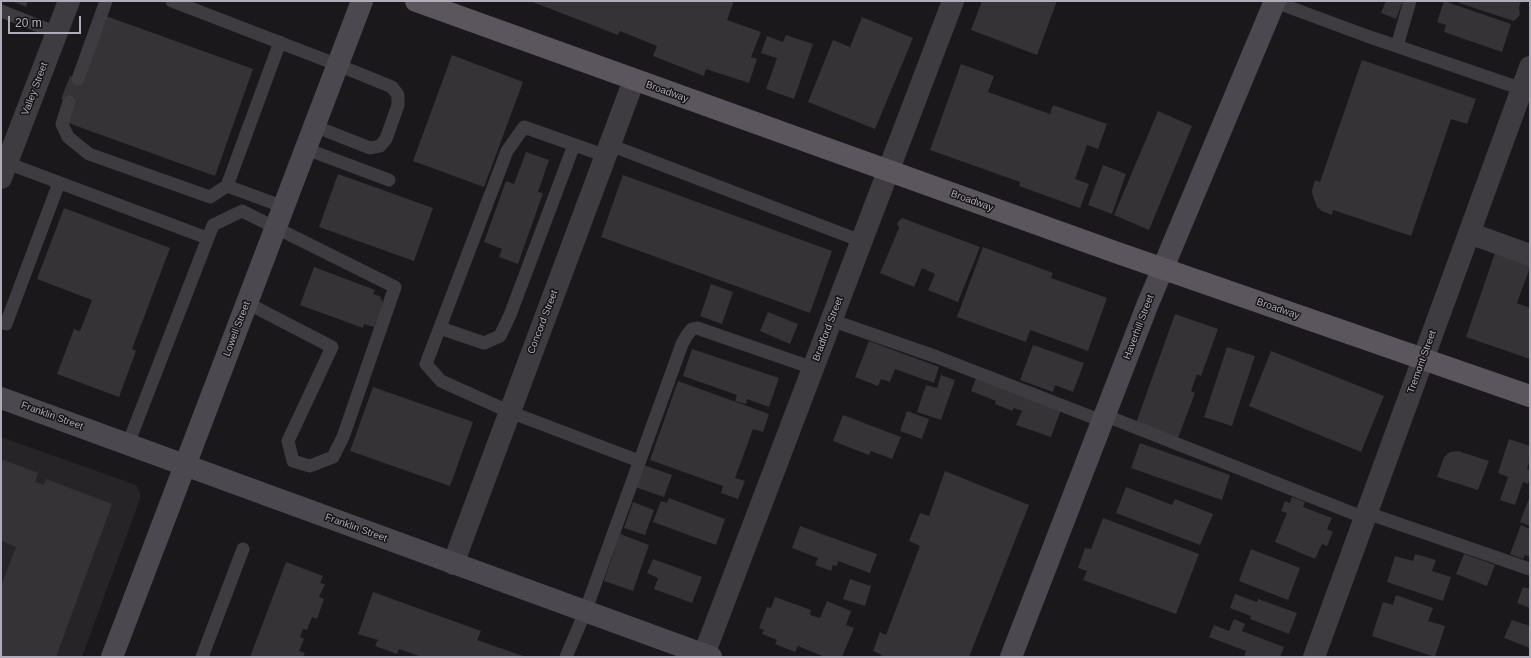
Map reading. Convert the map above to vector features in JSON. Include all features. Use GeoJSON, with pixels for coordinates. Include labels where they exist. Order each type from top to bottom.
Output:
{"type":"FeatureCollection","features":[{"type":"Feature","properties":{"kind":"main road","name":"Broadway"},"geometry":{"type":"LineString","coordinates":[[416,1],[888,171],[1530,396]]}},
{"type":"Feature","properties":{"kind":"street","name":"Valley Street"},"geometry":{"type":"LineString","coordinates":[[4,170],[69,1]]}},
{"type":"Feature","properties":{"kind":"street","name":"Lowell Street"},"geometry":{"type":"LineString","coordinates":[[112,657],[362,1]]}},
{"type":"Feature","properties":{"kind":"street","name":"Bradford Street"},"geometry":{"type":"LineString","coordinates":[[706,656],[952,1]]}},
{"type":"Feature","properties":{"kind":"street","name":"Haverhill Street"},"geometry":{"type":"LineString","coordinates":[[1011,657],[1162,268],[1275,1]]}},
{"type":"Feature","properties":{"kind":"street","name":"Tremont Street"},"geometry":{"type":"LineString","coordinates":[[1314,657],[1530,67]]}},
{"type":"Feature","properties":{"kind":"street","name":"Concord Street"},"geometry":{"type":"LineString","coordinates":[[453,564],[634,80]]}},
{"type":"Feature","properties":{"kind":"street"},"geometry":{"type":"LineString","coordinates":[[1469,233],[1530,255]]}},
{"type":"Feature","properties":{"kind":"street","name":"Franklin Street"},"geometry":{"type":"LineString","coordinates":[[1,398],[706,656]]}},
{"type":"Feature","properties":{"kind":"lane"},"geometry":{"type":"LineString","coordinates":[[78,79],[106,1]]}},
{"type":"Feature","properties":{"kind":"lane"},"geometry":{"type":"LineString","coordinates":[[172,1],[338,64],[392,87],[398,95],[398,105],[386,139],[380,146],[370,148],[314,126]]}},
{"type":"Feature","properties":{"kind":"lane"},"geometry":{"type":"LineString","coordinates":[[1275,1],[1397,46],[1522,89]]}},
{"type":"Feature","properties":{"kind":"lane"},"geometry":{"type":"LineString","coordinates":[[1397,46],[1410,1]]}},
{"type":"Feature","properties":{"kind":"lane"},"geometry":{"type":"LineString","coordinates":[[1,11],[57,33]]}},
{"type":"Feature","properties":{"kind":"lane"},"geometry":{"type":"LineString","coordinates":[[69,102],[62,124],[68,136],[89,154],[210,197],[227,186],[280,42]]}},
{"type":"Feature","properties":{"kind":"lane"},"geometry":{"type":"LineString","coordinates":[[639,461],[510,412],[442,381],[426,364],[507,151],[524,127],[574,145],[608,151],[861,241]]}},
{"type":"Feature","properties":{"kind":"lane"},"geometry":{"type":"LineString","coordinates":[[440,328],[484,343],[500,336],[510,315],[574,145]]}},
{"type":"Feature","properties":{"kind":"lane"},"geometry":{"type":"LineString","coordinates":[[306,149],[389,180]]}},
{"type":"Feature","properties":{"kind":"lane"},"geometry":{"type":"LineString","coordinates":[[4,170],[59,183],[207,238]]}},
{"type":"Feature","properties":{"kind":"lane"},"geometry":{"type":"LineString","coordinates":[[4,323],[59,183]]}},
{"type":"Feature","properties":{"kind":"lane"},"geometry":{"type":"LineString","coordinates":[[227,186],[284,207]]}},
{"type":"Feature","properties":{"kind":"lane"},"geometry":{"type":"LineString","coordinates":[[128,444],[213,225],[242,210],[276,229],[395,288],[343,437],[333,457],[310,466],[293,461],[288,441],[332,347],[247,303]]}},
{"type":"Feature","properties":{"kind":"lane"},"geometry":{"type":"LineString","coordinates":[[831,320],[938,357],[1366,516],[1530,569]]}},
{"type":"Feature","properties":{"kind":"lane"},"geometry":{"type":"LineString","coordinates":[[566,657],[585,612],[682,344],[692,329],[697,328],[813,368]]}},
{"type":"Feature","properties":{"kind":"lane"},"geometry":{"type":"LineString","coordinates":[[202,657],[243,549]]}},
{"type":"Feature","properties":{"kind":"shaded area"},"geometry":{"type":"Polygon","coordinates":[[[1,437],[136,485],[139,490],[141,496],[82,657],[1,657],[1,437]]]}},
{"type":"Feature","properties":{"kind":"building"},"geometry":{"type":"Polygon","coordinates":[[[12,1],[28,1],[26,7],[12,1]]]}},
{"type":"Feature","properties":{"kind":"building"},"geometry":{"type":"Polygon","coordinates":[[[530,1],[734,1],[727,20],[761,32],[751,57],[757,59],[749,83],[706,69],[704,76],[653,56],[657,46],[620,31],[618,35],[530,1]]]}},
{"type":"Feature","properties":{"kind":"building"},"geometry":{"type":"Polygon","coordinates":[[[982,1],[1057,1],[1037,55],[971,30],[982,1]]]}},
{"type":"Feature","properties":{"kind":"building"},"geometry":{"type":"Polygon","coordinates":[[[1386,1],[1403,1],[1396,19],[1381,13],[1386,1]]]}},
{"type":"Feature","properties":{"kind":"building"},"geometry":{"type":"Polygon","coordinates":[[[1444,1],[1511,24],[1502,52],[1444,32],[1446,25],[1437,22],[1444,1]]]}},
{"type":"Feature","properties":{"kind":"building"},"geometry":{"type":"Polygon","coordinates":[[[1459,1],[1521,1],[1519,8],[1520,15],[1514,21],[1459,3],[1459,1]]]}},
{"type":"Feature","properties":{"kind":"building"},"geometry":{"type":"Polygon","coordinates":[[[106,16],[253,69],[215,176],[68,123],[75,104],[61,99],[70,76],[83,81],[106,16]]]}},
{"type":"Feature","properties":{"kind":"building"},"geometry":{"type":"Polygon","coordinates":[[[862,17],[913,38],[875,129],[808,102],[833,40],[850,47],[862,17]]]}},
{"type":"Feature","properties":{"kind":"building"},"geometry":{"type":"Polygon","coordinates":[[[786,35],[813,44],[794,99],[766,89],[777,58],[761,53],[767,36],[783,42],[786,35]]]}},
{"type":"Feature","properties":{"kind":"building"},"geometry":{"type":"Polygon","coordinates":[[[452,55],[523,82],[484,187],[413,161],[452,55]]]}},
{"type":"Feature","properties":{"kind":"building"},"geometry":{"type":"Polygon","coordinates":[[[1362,60],[1476,99],[1467,124],[1451,119],[1411,236],[1333,210],[1332,215],[1322,211],[1317,207],[1313,196],[1312,191],[1315,180],[1320,182],[1362,60]]]}},
{"type":"Feature","properties":{"kind":"building"},"geometry":{"type":"Polygon","coordinates":[[[961,64],[994,76],[988,92],[1050,114],[1053,105],[1107,124],[1098,149],[1087,145],[1075,179],[1089,184],[1080,208],[1019,186],[1020,182],[930,150],[961,64]]]}},
{"type":"Feature","properties":{"kind":"building"},"geometry":{"type":"Polygon","coordinates":[[[1158,111],[1192,126],[1149,230],[1114,215],[1158,111]]]}},
{"type":"Feature","properties":{"kind":"building"},"geometry":{"type":"Polygon","coordinates":[[[526,152],[549,160],[538,192],[543,193],[518,264],[499,257],[502,249],[484,242],[506,181],[514,184],[526,152]]]}},
{"type":"Feature","properties":{"kind":"building"},"geometry":{"type":"Polygon","coordinates":[[[1103,165],[1126,174],[1112,214],[1088,205],[1103,165]]]}},
{"type":"Feature","properties":{"kind":"building"},"geometry":{"type":"Polygon","coordinates":[[[338,174],[433,208],[414,261],[319,227],[338,174]]]}},
{"type":"Feature","properties":{"kind":"building"},"geometry":{"type":"Polygon","coordinates":[[[623,175],[832,251],[810,313],[601,237],[623,175]]]}},
{"type":"Feature","properties":{"kind":"building"},"geometry":{"type":"Polygon","coordinates":[[[64,208],[170,248],[132,349],[136,351],[119,397],[57,374],[74,329],[80,331],[92,300],[37,279],[64,208]]]}},
{"type":"Feature","properties":{"kind":"building"},"geometry":{"type":"Polygon","coordinates":[[[902,218],[980,247],[958,302],[928,290],[935,274],[922,268],[914,287],[880,273],[899,228],[897,223],[902,218]]]}},
{"type":"Feature","properties":{"kind":"building"},"geometry":{"type":"Polygon","coordinates":[[[983,247],[1053,273],[1051,278],[1107,298],[1088,351],[1030,330],[1026,342],[957,317],[983,247]]]}},
{"type":"Feature","properties":{"kind":"building"},"geometry":{"type":"Polygon","coordinates":[[[1497,247],[1530,258],[1530,267],[1517,303],[1530,308],[1530,359],[1466,337],[1497,247]]]}},
{"type":"Feature","properties":{"kind":"building"},"geometry":{"type":"Polygon","coordinates":[[[314,267],[375,290],[373,294],[380,296],[383,303],[374,327],[364,324],[363,328],[300,305],[314,267]]]}},
{"type":"Feature","properties":{"kind":"building"},"geometry":{"type":"Polygon","coordinates":[[[711,284],[733,292],[722,324],[700,316],[711,284]]]}},
{"type":"Feature","properties":{"kind":"building"},"geometry":{"type":"Polygon","coordinates":[[[768,312],[798,324],[790,344],[760,331],[768,312]]]}},
{"type":"Feature","properties":{"kind":"building"},"geometry":{"type":"Polygon","coordinates":[[[1175,314],[1218,329],[1201,376],[1197,374],[1191,391],[1195,393],[1178,438],[1136,423],[1175,314]]]}},
{"type":"Feature","properties":{"kind":"building"},"geometry":{"type":"Polygon","coordinates":[[[869,341],[939,367],[934,383],[895,369],[890,382],[881,379],[878,386],[855,377],[869,341]]]}},
{"type":"Feature","properties":{"kind":"building"},"geometry":{"type":"Polygon","coordinates":[[[1033,345],[1084,363],[1073,392],[1055,385],[1053,392],[1020,380],[1033,345]]]}},
{"type":"Feature","properties":{"kind":"building"},"geometry":{"type":"Polygon","coordinates":[[[1227,347],[1255,356],[1232,426],[1204,417],[1227,347]]]}},
{"type":"Feature","properties":{"kind":"building"},"geometry":{"type":"Polygon","coordinates":[[[692,349],[779,378],[769,407],[747,399],[746,404],[735,401],[737,395],[683,376],[692,349]]]}},
{"type":"Feature","properties":{"kind":"building"},"geometry":{"type":"Polygon","coordinates":[[[1271,351],[1384,396],[1361,452],[1249,406],[1271,351]]]}},
{"type":"Feature","properties":{"kind":"building"},"geometry":{"type":"Polygon","coordinates":[[[941,375],[955,380],[941,420],[917,412],[926,385],[937,388],[941,375]]]}},
{"type":"Feature","properties":{"kind":"building"},"geometry":{"type":"Polygon","coordinates":[[[976,378],[1061,410],[1051,437],[1016,425],[1022,411],[1014,408],[1012,411],[995,404],[996,401],[971,391],[976,378]]]}},
{"type":"Feature","properties":{"kind":"building"},"geometry":{"type":"Polygon","coordinates":[[[678,381],[769,414],[763,432],[753,429],[735,478],[745,481],[738,499],[721,493],[723,486],[650,460],[678,381]]]}},
{"type":"Feature","properties":{"kind":"building"},"geometry":{"type":"Polygon","coordinates":[[[373,387],[473,422],[450,486],[350,451],[373,387]]]}},
{"type":"Feature","properties":{"kind":"building"},"geometry":{"type":"Polygon","coordinates":[[[907,411],[929,419],[922,439],[900,431],[907,411]]]}},
{"type":"Feature","properties":{"kind":"building"},"geometry":{"type":"Polygon","coordinates":[[[843,415],[901,437],[892,459],[871,451],[869,455],[833,441],[843,415]]]}},
{"type":"Feature","properties":{"kind":"building"},"geometry":{"type":"Polygon","coordinates":[[[1509,439],[1530,446],[1530,459],[1527,469],[1530,470],[1530,479],[1528,484],[1523,482],[1515,505],[1500,500],[1508,477],[1498,473],[1509,439]]]}},
{"type":"Feature","properties":{"kind":"building"},"geometry":{"type":"Polygon","coordinates":[[[1140,443],[1230,475],[1222,500],[1131,468],[1140,443]]]}},
{"type":"Feature","properties":{"kind":"building"},"geometry":{"type":"Polygon","coordinates":[[[1458,451],[1489,461],[1478,490],[1437,477],[1444,457],[1450,452],[1458,451]]]}},
{"type":"Feature","properties":{"kind":"building"},"geometry":{"type":"Polygon","coordinates":[[[1,459],[38,473],[35,482],[44,485],[46,479],[112,504],[56,657],[1,657],[1,586],[16,547],[1,541],[1,459]]]}},
{"type":"Feature","properties":{"kind":"building"},"geometry":{"type":"Polygon","coordinates":[[[644,465],[672,475],[664,497],[635,487],[644,465]]]}},
{"type":"Feature","properties":{"kind":"building"},"geometry":{"type":"Polygon","coordinates":[[[945,471],[1029,505],[969,657],[880,657],[882,655],[873,651],[880,632],[886,635],[920,546],[909,541],[920,513],[929,516],[945,471]]]}},
{"type":"Feature","properties":{"kind":"building"},"geometry":{"type":"Polygon","coordinates":[[[1126,487],[1172,505],[1175,499],[1213,514],[1200,545],[1116,513],[1126,487]]]}},
{"type":"Feature","properties":{"kind":"building"},"geometry":{"type":"Polygon","coordinates":[[[1530,496],[1530,526],[1520,522],[1530,496]]]}},
{"type":"Feature","properties":{"kind":"building"},"geometry":{"type":"Polygon","coordinates":[[[1292,497],[1305,502],[1303,507],[1332,518],[1327,529],[1333,532],[1327,546],[1322,544],[1315,559],[1275,542],[1287,513],[1281,511],[1285,501],[1290,503],[1292,497]]]}},
{"type":"Feature","properties":{"kind":"building"},"geometry":{"type":"Polygon","coordinates":[[[669,498],[725,519],[716,545],[653,522],[661,501],[667,503],[669,498]]]}},
{"type":"Feature","properties":{"kind":"building"},"geometry":{"type":"Polygon","coordinates":[[[633,502],[654,510],[645,535],[624,528],[633,502]]]}},
{"type":"Feature","properties":{"kind":"building"},"geometry":{"type":"Polygon","coordinates":[[[1103,518],[1199,554],[1176,614],[1083,580],[1087,571],[1078,568],[1085,548],[1091,549],[1103,518]]]}},
{"type":"Feature","properties":{"kind":"building"},"geometry":{"type":"Polygon","coordinates":[[[1521,525],[1530,529],[1530,557],[1525,555],[1523,559],[1510,554],[1521,525]]]}},
{"type":"Feature","properties":{"kind":"building"},"geometry":{"type":"Polygon","coordinates":[[[800,526],[877,554],[870,573],[838,561],[837,566],[833,565],[831,571],[815,565],[818,558],[792,548],[800,526]]]}},
{"type":"Feature","properties":{"kind":"building"},"geometry":{"type":"Polygon","coordinates":[[[620,534],[649,545],[633,591],[604,581],[620,534]]]}},
{"type":"Feature","properties":{"kind":"building"},"geometry":{"type":"Polygon","coordinates":[[[1251,549],[1300,568],[1288,600],[1239,581],[1251,549]]]}},
{"type":"Feature","properties":{"kind":"building"},"geometry":{"type":"Polygon","coordinates":[[[1415,554],[1436,560],[1432,571],[1451,577],[1443,601],[1387,582],[1395,556],[1413,561],[1415,554]]]}},
{"type":"Feature","properties":{"kind":"building"},"geometry":{"type":"Polygon","coordinates":[[[1464,554],[1495,565],[1487,586],[1456,574],[1464,554]]]}},
{"type":"Feature","properties":{"kind":"building"},"geometry":{"type":"Polygon","coordinates":[[[653,559],[702,577],[692,603],[654,589],[658,578],[647,573],[653,559]]]}},
{"type":"Feature","properties":{"kind":"building"},"geometry":{"type":"Polygon","coordinates":[[[286,562],[323,576],[320,583],[325,584],[319,597],[324,599],[317,619],[312,617],[307,630],[303,629],[300,637],[304,639],[299,651],[305,653],[303,657],[250,657],[286,562]]]}},
{"type":"Feature","properties":{"kind":"building"},"geometry":{"type":"Polygon","coordinates":[[[850,579],[871,586],[865,606],[843,599],[850,579]]]}},
{"type":"Feature","properties":{"kind":"building"},"geometry":{"type":"Polygon","coordinates":[[[1523,587],[1530,589],[1530,608],[1517,603],[1523,587]]]}},
{"type":"Feature","properties":{"kind":"building"},"geometry":{"type":"Polygon","coordinates":[[[373,592],[481,631],[477,640],[526,657],[422,657],[399,649],[397,654],[375,646],[378,640],[358,634],[373,592]]]}},
{"type":"Feature","properties":{"kind":"building"},"geometry":{"type":"Polygon","coordinates":[[[1235,594],[1257,602],[1258,599],[1297,613],[1289,634],[1250,619],[1251,616],[1230,608],[1235,594]]]}},
{"type":"Feature","properties":{"kind":"building"},"geometry":{"type":"Polygon","coordinates":[[[1396,595],[1433,608],[1428,621],[1445,626],[1435,657],[1372,636],[1383,602],[1393,605],[1396,595]]]}},
{"type":"Feature","properties":{"kind":"building"},"geometry":{"type":"Polygon","coordinates":[[[775,597],[811,610],[810,615],[820,618],[827,601],[851,611],[846,625],[854,628],[842,657],[825,657],[798,646],[795,652],[775,644],[777,640],[762,634],[764,630],[759,628],[767,607],[771,608],[775,597]]]}},
{"type":"Feature","properties":{"kind":"building"},"geometry":{"type":"Polygon","coordinates":[[[1234,619],[1245,624],[1242,631],[1284,647],[1280,657],[1244,657],[1246,651],[1209,637],[1214,625],[1229,631],[1234,619]]]}},
{"type":"Feature","properties":{"kind":"building"},"geometry":{"type":"Polygon","coordinates":[[[1512,620],[1530,626],[1530,648],[1504,638],[1512,620]]]}}]}
